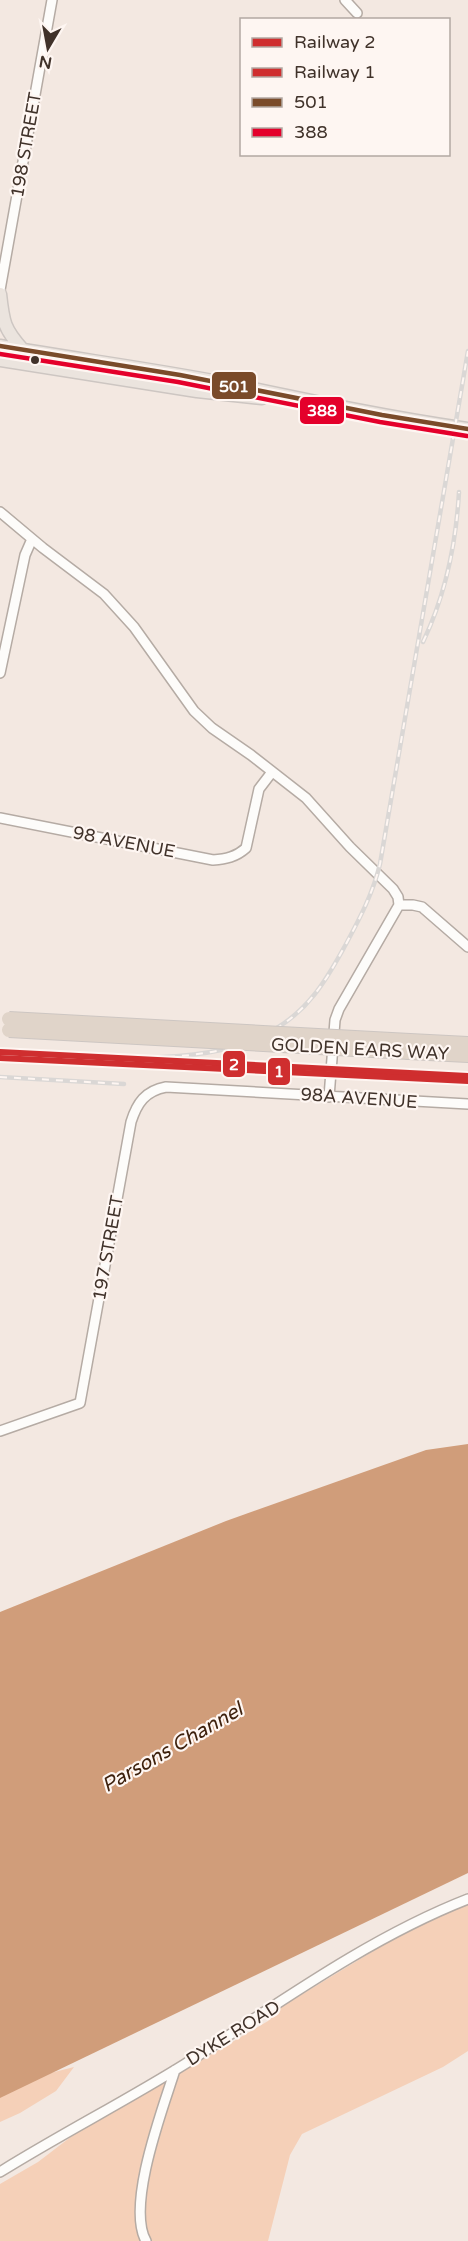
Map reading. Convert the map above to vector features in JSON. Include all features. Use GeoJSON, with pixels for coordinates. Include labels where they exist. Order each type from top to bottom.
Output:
{"type":"FeatureCollection","features":[{"type":"Feature","properties":{"kind":"highway","name":"GOLDEN EARS WAY"},"geometry":{"type":"LineString","coordinates":[[4,1024],[410,1046],[468,1044]]}},
{"type":"Feature","properties":{"kind":"highway","name":"GOLDEN EARS WAY"},"geometry":{"type":"LineString","coordinates":[[410,1046],[468,1055]]}},
{"type":"Feature","properties":{"kind":"main road"},"geometry":{"type":"LineString","coordinates":[[0,292],[3,321],[10,335],[23,350]]}},
{"type":"Feature","properties":{"kind":"main road"},"geometry":{"type":"LineString","coordinates":[[0,346],[166,373],[296,399],[468,429]]}},
{"type":"Feature","properties":{"kind":"main road"},"geometry":{"type":"LineString","coordinates":[[0,360],[197,392],[296,399]]}},
{"type":"Feature","properties":{"kind":"street","name":"198 STREET"},"geometry":{"type":"LineString","coordinates":[[0,292],[52,0]]}},
{"type":"Feature","properties":{"kind":"street"},"geometry":{"type":"LineString","coordinates":[[345,0],[357,13]]}},
{"type":"Feature","properties":{"kind":"street"},"geometry":{"type":"LineString","coordinates":[[0,512],[104,594],[134,627],[194,711],[212,728],[306,798],[350,847],[393,888],[399,905],[339,1009],[334,1037],[330,1097]]}},
{"type":"Feature","properties":{"kind":"street"},"geometry":{"type":"LineString","coordinates":[[0,673],[25,555],[32,539]]}},
{"type":"Feature","properties":{"kind":"street","name":"98 AVENUE"},"geometry":{"type":"LineString","coordinates":[[0,818],[213,860],[225,859],[239,854],[246,848],[259,789],[272,772]]}},
{"type":"Feature","properties":{"kind":"street"},"geometry":{"type":"LineString","coordinates":[[399,905],[422,907],[468,947]]}},
{"type":"Feature","properties":{"kind":"street","name":"98A AVENUE"},"geometry":{"type":"LineString","coordinates":[[145,1096],[158,1088],[166,1087],[468,1104]]}},
{"type":"Feature","properties":{"kind":"street","name":"197 STREET"},"geometry":{"type":"LineString","coordinates":[[0,1431],[80,1404],[131,1122],[137,1104],[145,1096]]}},
{"type":"Feature","properties":{"kind":"street","name":"DYKE ROAD"},"geometry":{"type":"LineString","coordinates":[[0,2172],[175,2070],[345,1962],[441,1910],[468,1899]]}},
{"type":"Feature","properties":{"kind":"street"},"geometry":{"type":"LineString","coordinates":[[146,2241],[140,2205],[149,2154],[175,2070]]}},
{"type":"Feature","properties":{"kind":"shaded area"},"geometry":{"type":"Polygon","coordinates":[[[468,1903],[468,2051],[443,2067],[302,2134],[290,2155],[268,2241],[0,2241],[0,2184],[38,2162],[72,2136],[268,2021],[271,2014],[281,2007],[403,1933],[468,1903]]]}},
{"type":"Feature","properties":{"kind":"shaded area"},"geometry":{"type":"Polygon","coordinates":[[[74,2067],[56,2091],[20,2113],[0,2122],[0,2095],[27,2079],[74,2067]]]}},
{"type":"Feature","properties":{"kind":"water","name":"Parsons Channel"},"geometry":{"type":"Polygon","coordinates":[[[468,1444],[468,1873],[0,2098],[0,1612],[226,1521],[426,1450],[468,1444]]]}},
{"type":"Feature","properties":{"kind":"railway"},"geometry":{"type":"LineString","coordinates":[[98,1058],[156,1057],[215,1051],[243,1044],[269,1033],[293,1017],[314,995],[331,970],[361,915],[380,864],[468,351]]}},
{"type":"Feature","properties":{"kind":"railway"},"geometry":{"type":"LineString","coordinates":[[423,642],[444,587],[455,531],[459,492]]}},
{"type":"Feature","properties":{"kind":"railway"},"geometry":{"type":"LineString","coordinates":[[0,1077],[124,1084]]}},
{"type":"Feature","properties":{"kind":"rail line","name":"2"},"geometry":{"type":"LineString","coordinates":[[0,1052],[468,1076]]}},
{"type":"Feature","properties":{"kind":"rail line","name":"1"},"geometry":{"type":"LineString","coordinates":[[0,1058],[468,1081]]}},
{"type":"Feature","properties":{"kind":"transit line","name":"501"},"geometry":{"type":"LineString","coordinates":[[0,346],[180,375],[382,415],[468,429]]}},
{"type":"Feature","properties":{"kind":"transit line","name":"388"},"geometry":{"type":"LineString","coordinates":[[0,354],[178,382],[380,422],[467,436]]}}]}
